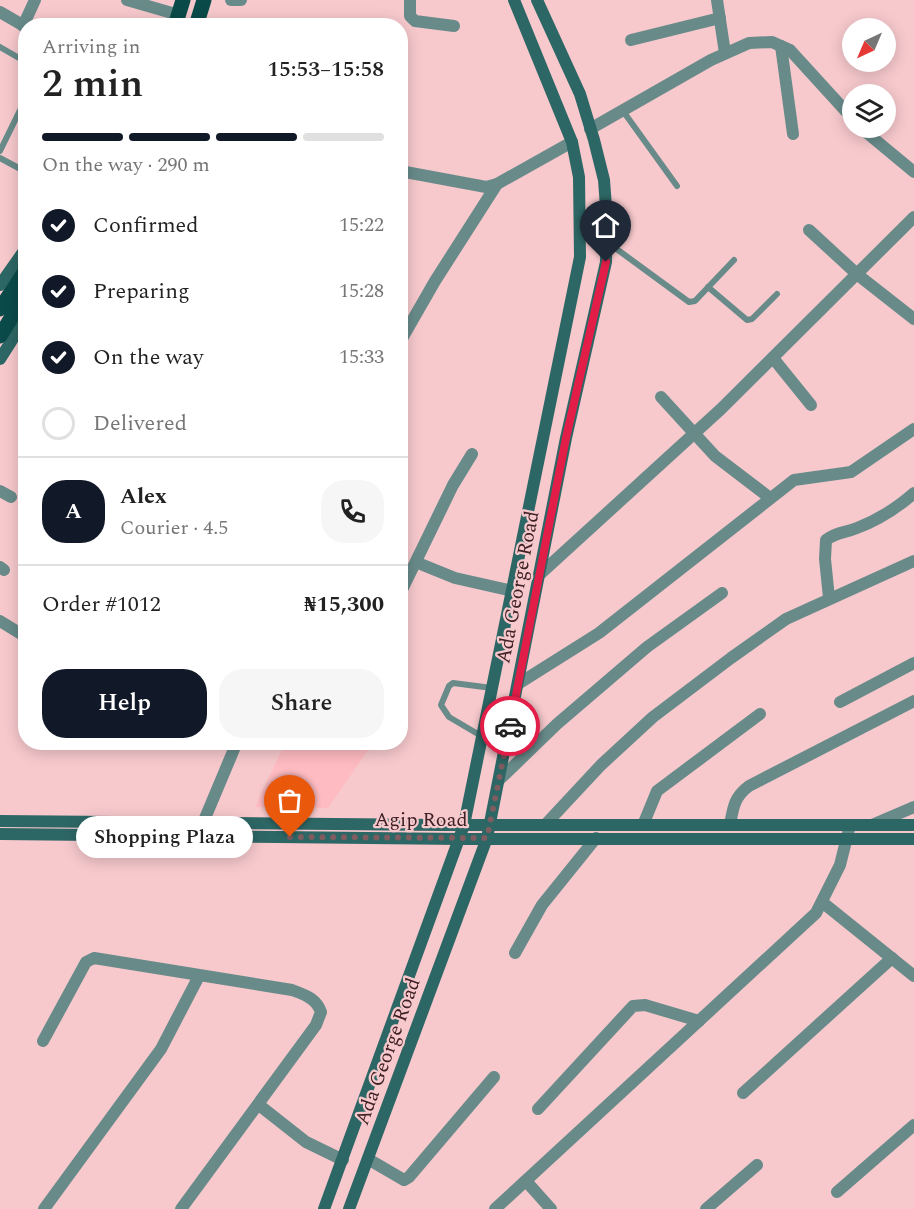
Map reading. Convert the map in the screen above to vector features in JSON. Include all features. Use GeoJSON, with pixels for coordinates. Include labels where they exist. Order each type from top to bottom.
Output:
{"type":"FeatureCollection","features":[{"type":"Feature","properties":{"kind":"main road"},"geometry":{"type":"LineString","coordinates":[[198,18],[204,0]]}},
{"type":"Feature","properties":{"kind":"main road","name":"Ada George Road"},"geometry":{"type":"LineString","coordinates":[[324,1209],[464,825],[580,257],[579,177],[572,142],[564,116],[514,0]]}},
{"type":"Feature","properties":{"kind":"main road","name":"Ada George Road"},"geometry":{"type":"LineString","coordinates":[[349,1209],[491,825],[566,438],[606,262],[604,180],[580,94],[537,0]]}},
{"type":"Feature","properties":{"kind":"main road"},"geometry":{"type":"LineString","coordinates":[[0,285],[18,259]]}},
{"type":"Feature","properties":{"kind":"main road"},"geometry":{"type":"LineString","coordinates":[[0,309],[18,282]]}},
{"type":"Feature","properties":{"kind":"main road"},"geometry":{"type":"LineString","coordinates":[[0,336],[18,307]]}},
{"type":"Feature","properties":{"kind":"main road"},"geometry":{"type":"LineString","coordinates":[[0,359],[18,331]]}},
{"type":"Feature","properties":{"kind":"main road","name":"Agip Road"},"geometry":{"type":"LineString","coordinates":[[0,821],[730,825],[848,832],[914,839]]}},
{"type":"Feature","properties":{"kind":"main road","name":"Agip Road"},"geometry":{"type":"LineString","coordinates":[[0,834],[596,838],[848,832],[872,825],[914,825]]}},
{"type":"Feature","properties":{"kind":"street"},"geometry":{"type":"LineString","coordinates":[[27,18],[35,0]]}},
{"type":"Feature","properties":{"kind":"street"},"geometry":{"type":"LineString","coordinates":[[128,0],[179,14]]}},
{"type":"Feature","properties":{"kind":"street"},"geometry":{"type":"LineString","coordinates":[[231,0],[241,0]]}},
{"type":"Feature","properties":{"kind":"street"},"geometry":{"type":"LineString","coordinates":[[410,0],[410,16],[415,21],[454,26]]}},
{"type":"Feature","properties":{"kind":"street"},"geometry":{"type":"LineString","coordinates":[[717,0],[725,54]]}},
{"type":"Feature","properties":{"kind":"street"},"geometry":{"type":"LineString","coordinates":[[0,12],[18,22]]}},
{"type":"Feature","properties":{"kind":"street"},"geometry":{"type":"LineString","coordinates":[[631,40],[720,18]]}},
{"type":"Feature","properties":{"kind":"street"},"geometry":{"type":"LineString","coordinates":[[590,129],[749,43],[772,42],[790,50],[842,106]]}},
{"type":"Feature","properties":{"kind":"street"},"geometry":{"type":"LineString","coordinates":[[781,46],[793,134]]}},
{"type":"Feature","properties":{"kind":"street"},"geometry":{"type":"LineString","coordinates":[[873,138],[914,172]]}},
{"type":"Feature","properties":{"kind":"street"},"geometry":{"type":"LineString","coordinates":[[408,172],[486,187],[497,184],[572,142]]}},
{"type":"Feature","properties":{"kind":"street"},"geometry":{"type":"LineString","coordinates":[[408,328],[497,184]]}},
{"type":"Feature","properties":{"kind":"street"},"geometry":{"type":"LineString","coordinates":[[539,575],[693,435],[858,275],[914,217]]}},
{"type":"Feature","properties":{"kind":"street"},"geometry":{"type":"LineString","coordinates":[[809,230],[858,275],[914,319]]}},
{"type":"Feature","properties":{"kind":"street"},"geometry":{"type":"LineString","coordinates":[[773,357],[811,405]]}},
{"type":"Feature","properties":{"kind":"street"},"geometry":{"type":"LineString","coordinates":[[661,397],[693,435],[737,475],[770,498]]}},
{"type":"Feature","properties":{"kind":"street"},"geometry":{"type":"LineString","coordinates":[[518,684],[598,633],[794,480],[851,472],[914,429]]}},
{"type":"Feature","properties":{"kind":"street"},"geometry":{"type":"LineString","coordinates":[[408,580],[418,563],[429,534],[472,454]]}},
{"type":"Feature","properties":{"kind":"street"},"geometry":{"type":"LineString","coordinates":[[829,598],[825,559],[826,540],[834,534],[855,529],[877,519],[914,493]]}},
{"type":"Feature","properties":{"kind":"street"},"geometry":{"type":"LineString","coordinates":[[545,825],[601,765],[653,717],[786,619],[914,561]]}},
{"type":"Feature","properties":{"kind":"street"},"geometry":{"type":"LineString","coordinates":[[418,563],[456,578],[513,591]]}},
{"type":"Feature","properties":{"kind":"street"},"geometry":{"type":"LineString","coordinates":[[499,780],[557,724],[647,646],[722,593]]}},
{"type":"Feature","properties":{"kind":"street"},"geometry":{"type":"LineString","coordinates":[[0,621],[18,632]]}},
{"type":"Feature","properties":{"kind":"street"},"geometry":{"type":"LineString","coordinates":[[840,702],[914,663]]}},
{"type":"Feature","properties":{"kind":"street"},"geometry":{"type":"LineString","coordinates":[[730,825],[738,794],[749,786],[914,701]]}},
{"type":"Feature","properties":{"kind":"street"},"geometry":{"type":"LineString","coordinates":[[643,825],[657,791],[760,714]]}},
{"type":"Feature","properties":{"kind":"street"},"geometry":{"type":"LineString","coordinates":[[203,823],[233,750]]}},
{"type":"Feature","properties":{"kind":"street"},"geometry":{"type":"LineString","coordinates":[[872,825],[914,807]]}},
{"type":"Feature","properties":{"kind":"street"},"geometry":{"type":"LineString","coordinates":[[495,1209],[816,913],[840,865],[848,832]]}},
{"type":"Feature","properties":{"kind":"street"},"geometry":{"type":"LineString","coordinates":[[515,953],[542,905],[596,838]]}},
{"type":"Feature","properties":{"kind":"street"},"geometry":{"type":"LineString","coordinates":[[822,902],[914,976]]}},
{"type":"Feature","properties":{"kind":"street"},"geometry":{"type":"LineString","coordinates":[[44,1041],[86,962],[94,958],[292,990],[311,997],[319,1005],[321,1012],[316,1025],[181,1209]]}},
{"type":"Feature","properties":{"kind":"street"},"geometry":{"type":"LineString","coordinates":[[743,1093],[892,958]]}},
{"type":"Feature","properties":{"kind":"street"},"geometry":{"type":"LineString","coordinates":[[44,1209],[161,1049],[200,976]]}},
{"type":"Feature","properties":{"kind":"street"},"geometry":{"type":"LineString","coordinates":[[538,1109],[633,1006],[645,1005],[699,1021]]}},
{"type":"Feature","properties":{"kind":"street"},"geometry":{"type":"LineString","coordinates":[[368,1159],[404,1179],[410,1177],[494,1077]]}},
{"type":"Feature","properties":{"kind":"street"},"geometry":{"type":"LineString","coordinates":[[259,1105],[306,1142],[343,1160]]}},
{"type":"Feature","properties":{"kind":"street"},"geometry":{"type":"LineString","coordinates":[[837,1192],[914,1125]]}},
{"type":"Feature","properties":{"kind":"street"},"geometry":{"type":"LineString","coordinates":[[706,1209],[757,1165]]}},
{"type":"Feature","properties":{"kind":"street"},"geometry":{"type":"LineString","coordinates":[[526,1181],[551,1209]]}},
{"type":"Feature","properties":{"kind":"lane"},"geometry":{"type":"LineString","coordinates":[[0,47],[18,57]]}},
{"type":"Feature","properties":{"kind":"lane"},"geometry":{"type":"LineString","coordinates":[[623,111],[677,186]]}},
{"type":"Feature","properties":{"kind":"lane"},"geometry":{"type":"LineString","coordinates":[[0,151],[18,114]]}},
{"type":"Feature","properties":{"kind":"lane"},"geometry":{"type":"LineString","coordinates":[[0,158],[18,168]]}},
{"type":"Feature","properties":{"kind":"lane"},"geometry":{"type":"LineString","coordinates":[[607,242],[690,302],[695,301],[734,260]]}},
{"type":"Feature","properties":{"kind":"lane"},"geometry":{"type":"LineString","coordinates":[[708,287],[747,320],[752,319],[777,294]]}},
{"type":"Feature","properties":{"kind":"lane"},"geometry":{"type":"LineString","coordinates":[[483,737],[449,717],[441,705],[449,686],[453,683],[493,688]]}},
{"type":"Feature","properties":{"kind":"shaded area"},"geometry":{"type":"Polygon","coordinates":[[[281,750],[368,750],[328,808],[255,807],[281,750]]]}},
{"type":"Feature","properties":{"kind":"way so far"},"geometry":{"type":"LineString","coordinates":[[290,837],[487,838],[510,726]]}},
{"type":"Feature","properties":{"kind":"place","name":"Shopping Plaza"},"geometry":{"type":"Point","coordinates":[290,837]}},
{"type":"Feature","properties":{"kind":"route"},"geometry":{"type":"LineString","coordinates":[[510,726],[566,438],[606,262]]}}]}
